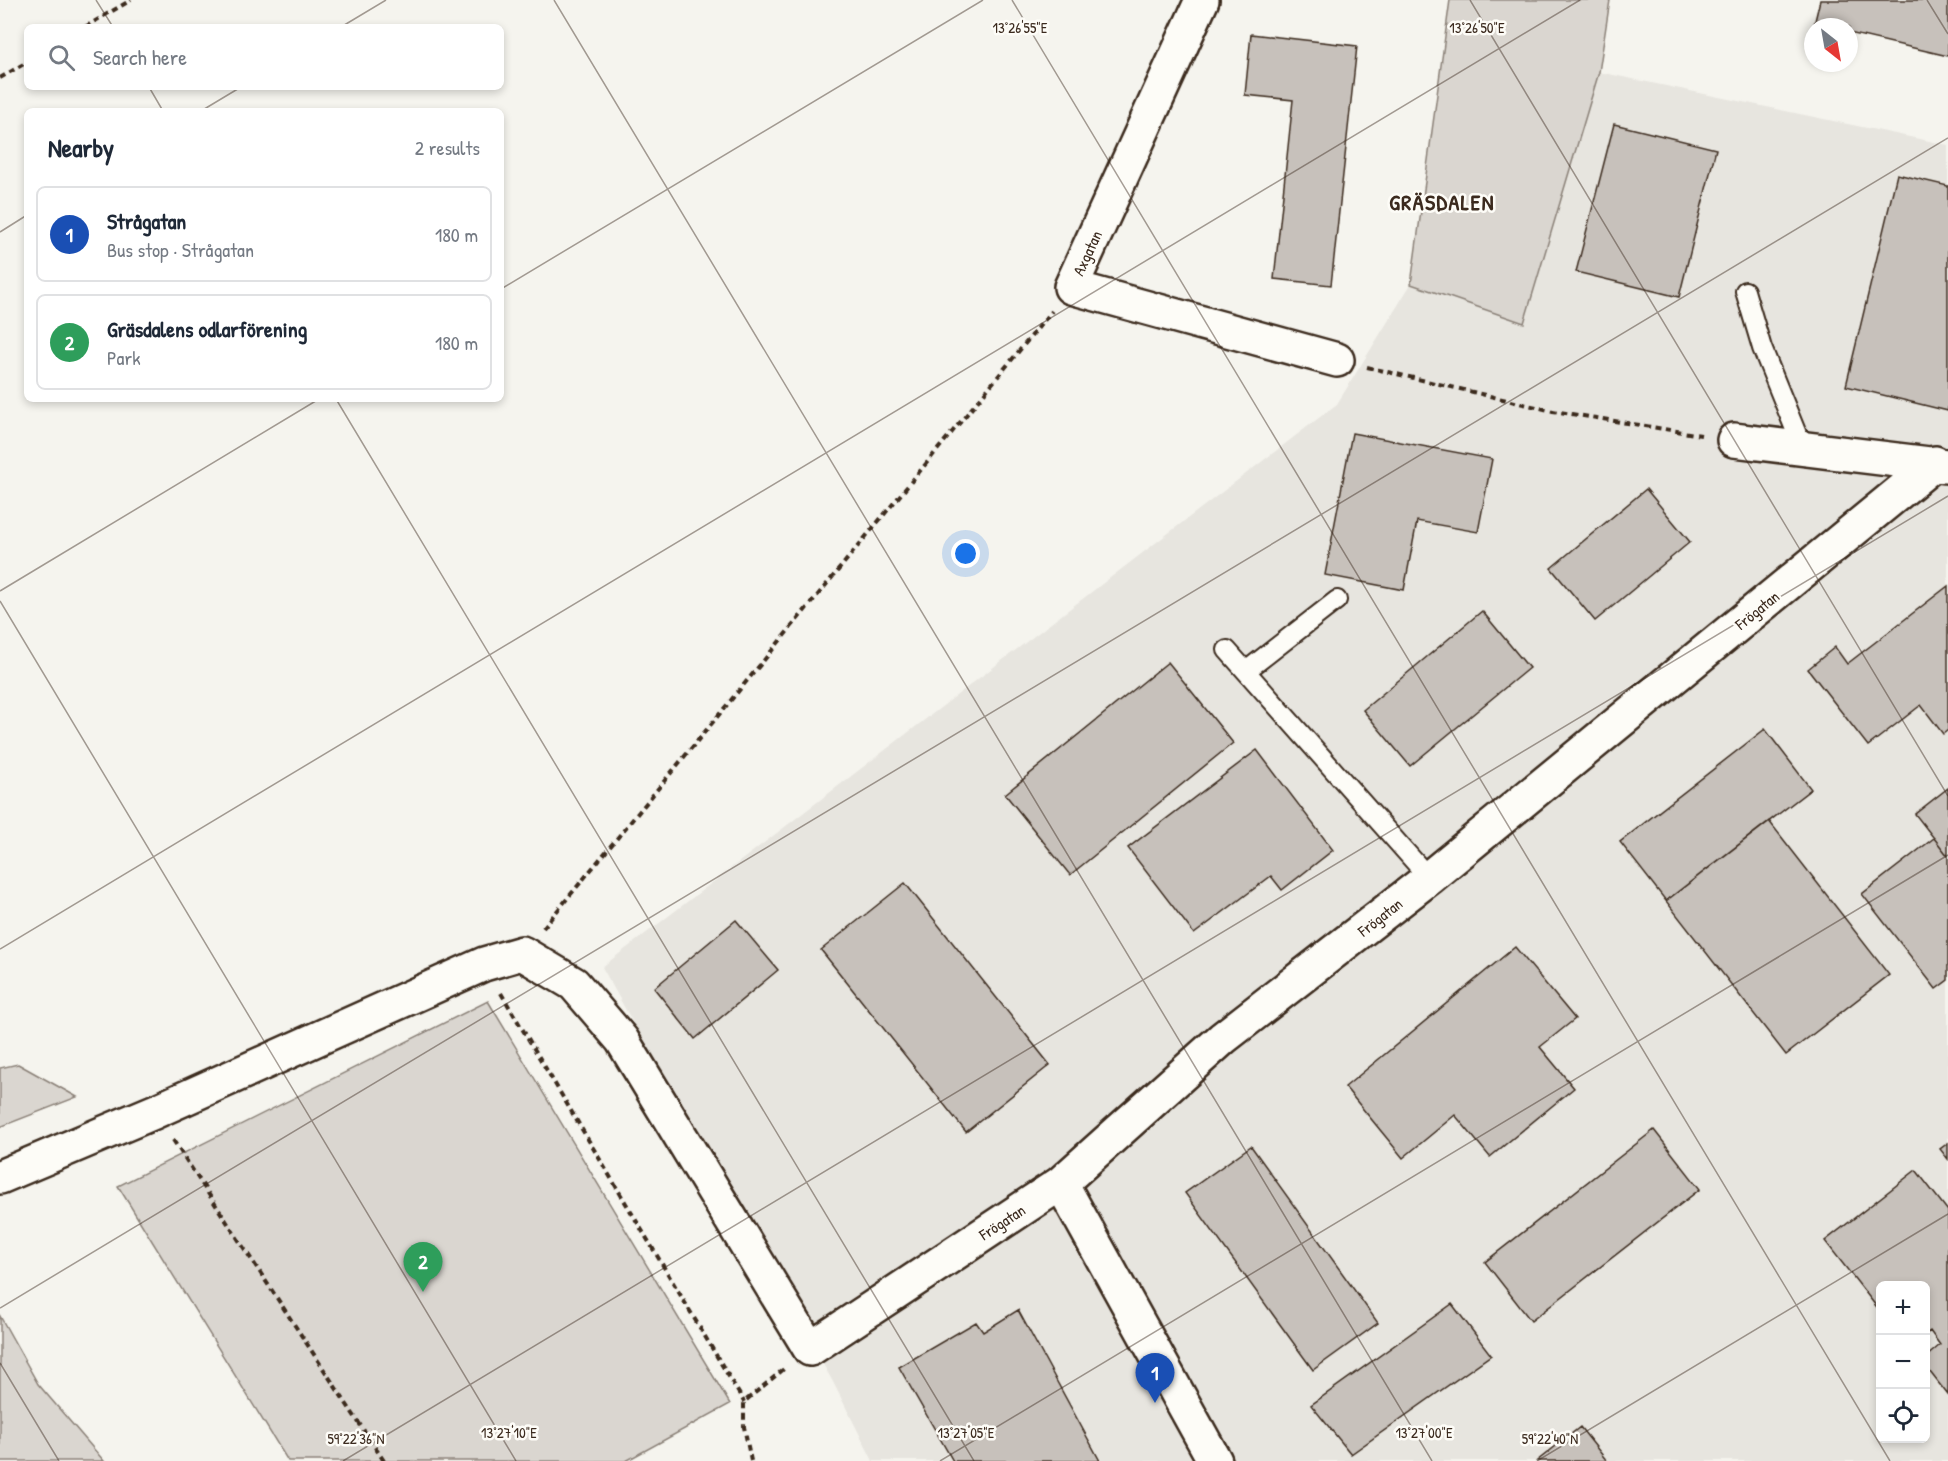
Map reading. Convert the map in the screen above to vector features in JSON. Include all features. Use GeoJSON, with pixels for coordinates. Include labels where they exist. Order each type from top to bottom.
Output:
{"type":"FeatureCollection","features":[{"type":"Feature","properties":{"kind":"street","name":"Axgatan"},"geometry":{"type":"LineString","coordinates":[[1202,0],[1071,287],[1338,360]]}},
{"type":"Feature","properties":{"kind":"street","name":"Frögatan"},"geometry":{"type":"LineString","coordinates":[[1734,440],[1941,465]]}},
{"type":"Feature","properties":{"kind":"street","name":"Frögatan"},"geometry":{"type":"LineString","coordinates":[[810,1348],[1061,1184],[1223,1038],[1429,878],[1941,465]]}},
{"type":"Feature","properties":{"kind":"street"},"geometry":{"type":"LineString","coordinates":[[0,1178],[154,1112],[484,964],[522,953],[574,984],[622,1040],[810,1348]]}},
{"type":"Feature","properties":{"kind":"street"},"geometry":{"type":"LineString","coordinates":[[1061,1184],[1215,1461]]}},
{"type":"Feature","properties":{"kind":"lane"},"geometry":{"type":"LineString","coordinates":[[1745,291],[1762,348],[1803,449]]}},
{"type":"Feature","properties":{"kind":"lane"},"geometry":{"type":"LineString","coordinates":[[1246,671],[1337,600]]}},
{"type":"Feature","properties":{"kind":"lane"},"geometry":{"type":"LineString","coordinates":[[1227,650],[1429,878]]}},
{"type":"Feature","properties":{"kind":"path"},"geometry":{"type":"LineString","coordinates":[[90,24],[131,0]]}},
{"type":"Feature","properties":{"kind":"path"},"geometry":{"type":"LineString","coordinates":[[0,78],[24,64]]}},
{"type":"Feature","properties":{"kind":"path"},"geometry":{"type":"LineString","coordinates":[[522,953],[1071,287]]}},
{"type":"Feature","properties":{"kind":"path"},"geometry":{"type":"LineString","coordinates":[[1338,360],[1553,411],[1734,440]]}},
{"type":"Feature","properties":{"kind":"path"},"geometry":{"type":"LineString","coordinates":[[484,964],[744,1402],[744,1427],[751,1461]]}},
{"type":"Feature","properties":{"kind":"path"},"geometry":{"type":"LineString","coordinates":[[154,1112],[384,1461]]}},
{"type":"Feature","properties":{"kind":"path"},"geometry":{"type":"LineString","coordinates":[[744,1402],[810,1348]]}},
{"type":"Feature","properties":{"kind":"shaded area"},"geometry":{"type":"Polygon","coordinates":[[[1450,0],[1610,0],[1599,72],[1524,323],[1411,284],[1450,0]]]}},
{"type":"Feature","properties":{"kind":"shaded area"},"geometry":{"type":"Polygon","coordinates":[[[1599,72],[1948,145],[1948,1461],[873,1461],[833,1382],[602,967],[1337,404],[1411,284],[1524,323],[1599,72]]]}},
{"type":"Feature","properties":{"kind":"shaded area"},"geometry":{"type":"Polygon","coordinates":[[[488,1001],[730,1404],[626,1461],[288,1461],[118,1186],[488,1001]]]}},
{"type":"Feature","properties":{"kind":"shaded area"},"geometry":{"type":"Polygon","coordinates":[[[18,1064],[77,1097],[0,1127],[0,1068],[18,1064]]]}},
{"type":"Feature","properties":{"kind":"shaded area"},"geometry":{"type":"Polygon","coordinates":[[[0,1316],[38,1384],[104,1461],[0,1461],[0,1316]]]}},
{"type":"Feature","properties":{"kind":"building"},"geometry":{"type":"Polygon","coordinates":[[[1820,0],[1948,0],[1948,56],[1858,35],[1858,18],[1816,18],[1820,0]]]}},
{"type":"Feature","properties":{"kind":"building"},"geometry":{"type":"Polygon","coordinates":[[[1251,34],[1357,46],[1331,285],[1274,279],[1293,100],[1245,95],[1251,34]]]}},
{"type":"Feature","properties":{"kind":"building"},"geometry":{"type":"Polygon","coordinates":[[[1614,124],[1716,149],[1679,297],[1576,272],[1614,124]]]}},
{"type":"Feature","properties":{"kind":"building"},"geometry":{"type":"Polygon","coordinates":[[[1897,174],[1948,186],[1948,411],[1846,386],[1897,174]]]}},
{"type":"Feature","properties":{"kind":"building"},"geometry":{"type":"Polygon","coordinates":[[[1352,433],[1492,459],[1478,532],[1417,521],[1404,590],[1325,575],[1352,433]]]}},
{"type":"Feature","properties":{"kind":"building"},"geometry":{"type":"Polygon","coordinates":[[[1646,489],[1690,542],[1595,621],[1551,568],[1646,489]]]}},
{"type":"Feature","properties":{"kind":"building"},"geometry":{"type":"Polygon","coordinates":[[[1948,586],[1948,730],[1943,734],[1921,705],[1868,746],[1808,669],[1835,647],[1847,664],[1948,586]]]}},
{"type":"Feature","properties":{"kind":"building"},"geometry":{"type":"Polygon","coordinates":[[[1482,611],[1529,668],[1410,766],[1363,710],[1482,611]]]}},
{"type":"Feature","properties":{"kind":"building"},"geometry":{"type":"Polygon","coordinates":[[[1168,662],[1233,743],[1070,875],[1005,794],[1168,662]]]}},
{"type":"Feature","properties":{"kind":"building"},"geometry":{"type":"Polygon","coordinates":[[[1765,729],[1811,789],[1666,901],[1620,842],[1765,729]]]}},
{"type":"Feature","properties":{"kind":"building"},"geometry":{"type":"Polygon","coordinates":[[[1257,750],[1333,850],[1282,890],[1271,876],[1194,934],[1128,848],[1257,750]]]}},
{"type":"Feature","properties":{"kind":"building"},"geometry":{"type":"Polygon","coordinates":[[[1948,788],[1948,856],[1915,814],[1948,788]]]}},
{"type":"Feature","properties":{"kind":"building"},"geometry":{"type":"Polygon","coordinates":[[[1769,821],[1889,975],[1786,1055],[1666,901],[1769,821]]]}},
{"type":"Feature","properties":{"kind":"building"},"geometry":{"type":"Polygon","coordinates":[[[1934,838],[1948,856],[1948,980],[1936,989],[1862,894],[1934,838]]]}},
{"type":"Feature","properties":{"kind":"building"},"geometry":{"type":"Polygon","coordinates":[[[905,883],[1050,1065],[966,1132],[821,950],[905,883]]]}},
{"type":"Feature","properties":{"kind":"building"},"geometry":{"type":"Polygon","coordinates":[[[736,920],[778,970],[695,1039],[654,988],[736,920]]]}},
{"type":"Feature","properties":{"kind":"building"},"geometry":{"type":"Polygon","coordinates":[[[1515,947],[1575,1019],[1540,1047],[1574,1088],[1490,1157],[1455,1115],[1403,1158],[1345,1087],[1515,947]]]}},
{"type":"Feature","properties":{"kind":"building"},"geometry":{"type":"Polygon","coordinates":[[[1654,1130],[1700,1189],[1531,1321],[1485,1262],[1654,1130]]]}},
{"type":"Feature","properties":{"kind":"building"},"geometry":{"type":"Polygon","coordinates":[[[1948,1143],[1948,1159],[1940,1149],[1948,1143]]]}},
{"type":"Feature","properties":{"kind":"building"},"geometry":{"type":"Polygon","coordinates":[[[1251,1146],[1378,1323],[1313,1370],[1185,1193],[1251,1146]]]}},
{"type":"Feature","properties":{"kind":"building"},"geometry":{"type":"Polygon","coordinates":[[[1916,1170],[1948,1211],[1948,1395],[1930,1372],[1930,1354],[1940,1345],[1930,1331],[1930,1281],[1876,1281],[1876,1306],[1825,1241],[1916,1170]]]}},
{"type":"Feature","properties":{"kind":"building"},"geometry":{"type":"Polygon","coordinates":[[[1452,1304],[1491,1355],[1351,1454],[1311,1405],[1452,1304]]]}},
{"type":"Feature","properties":{"kind":"building"},"geometry":{"type":"Polygon","coordinates":[[[1018,1310],[1100,1461],[953,1461],[899,1367],[976,1322],[983,1332],[1018,1310]]]}},
{"type":"Feature","properties":{"kind":"building"},"geometry":{"type":"Polygon","coordinates":[[[1580,1427],[1607,1461],[1537,1461],[1580,1427]]]}},
{"type":"Feature","properties":{"kind":"place","name":"Gräsdalens odlarförening"},"geometry":{"type":"Point","coordinates":[423,1292]}},
{"type":"Feature","properties":{"kind":"place","name":"Strågatan"},"geometry":{"type":"Point","coordinates":[1155,1403]}},
{"type":"Feature","properties":{"kind":"district","name":"GRÄSDALEN"},"geometry":{"type":"Point","coordinates":[1442,202]}}]}
